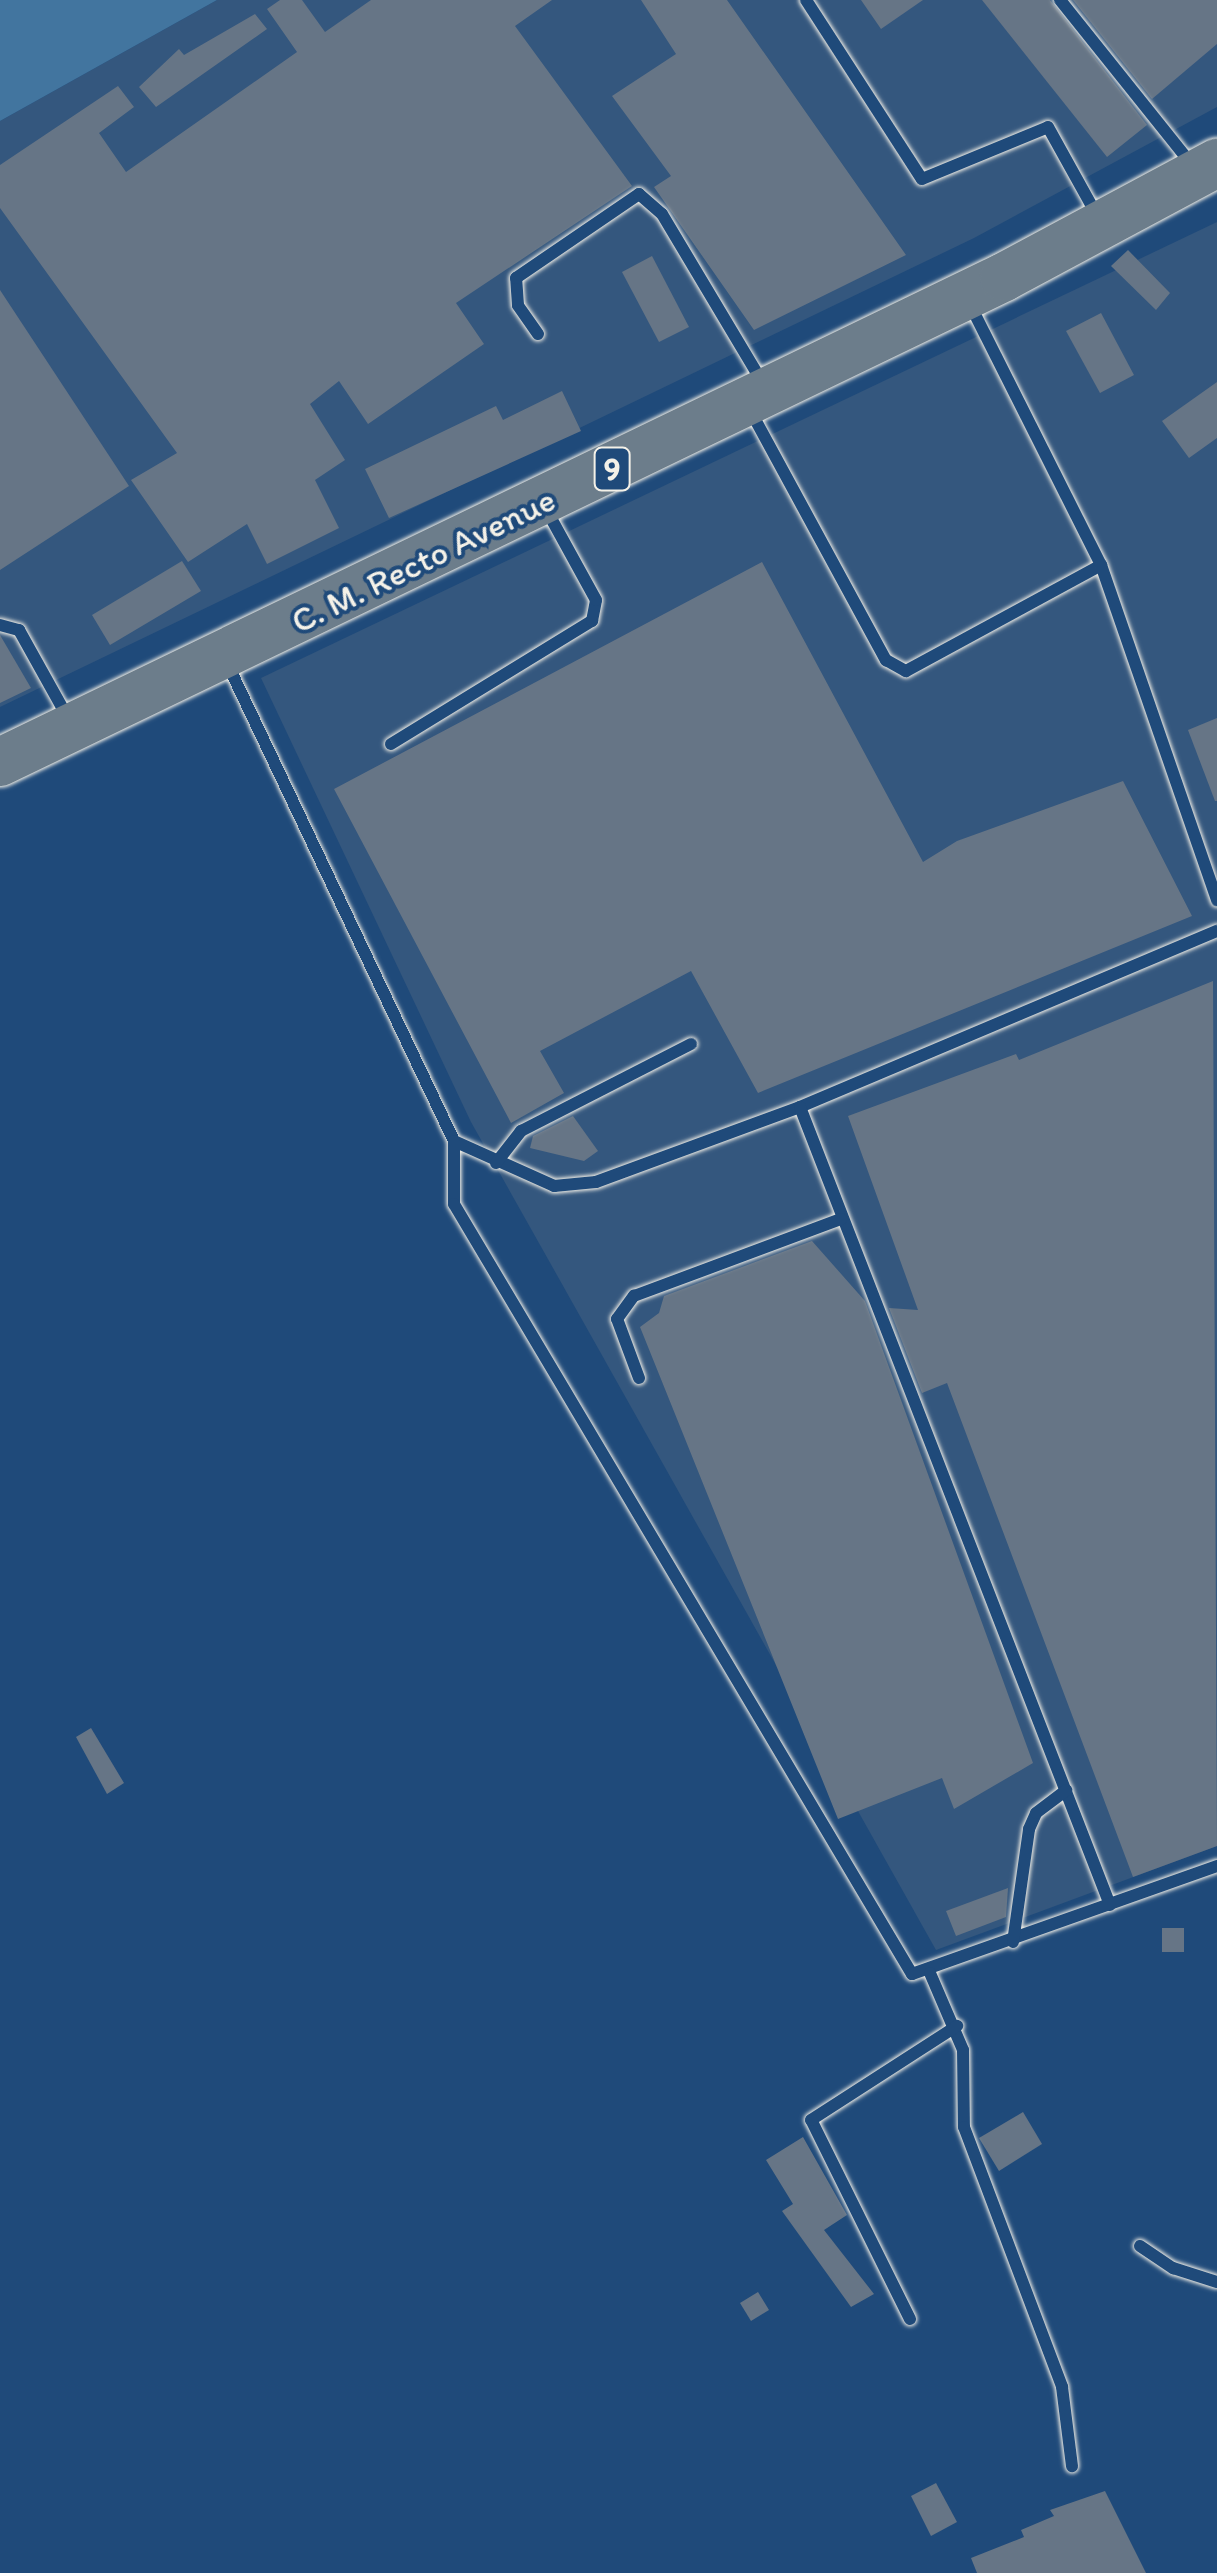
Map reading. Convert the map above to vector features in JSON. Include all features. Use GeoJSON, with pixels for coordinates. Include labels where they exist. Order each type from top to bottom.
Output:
{"type":"FeatureCollection","features":[{"type":"Feature","properties":{"kind":"highway","name":"C. M. Recto Avenue"},"geometry":{"type":"LineString","coordinates":[[0,762],[966,295],[1208,168]]}},
{"type":"Feature","properties":{"kind":"lane"},"geometry":{"type":"LineString","coordinates":[[806,0],[922,179],[1048,127],[1103,226]]}},
{"type":"Feature","properties":{"kind":"lane"},"geometry":{"type":"LineString","coordinates":[[1060,0],[1208,168]]}},
{"type":"Feature","properties":{"kind":"lane"},"geometry":{"type":"LineString","coordinates":[[538,334],[518,305],[516,278],[638,194],[662,214],[894,669],[906,671],[1101,565]]}},
{"type":"Feature","properties":{"kind":"lane"},"geometry":{"type":"LineString","coordinates":[[966,295],[1101,565],[1217,900]]}},
{"type":"Feature","properties":{"kind":"lane"},"geometry":{"type":"LineString","coordinates":[[391,744],[592,621],[596,600],[542,502]]}},
{"type":"Feature","properties":{"kind":"lane"},"geometry":{"type":"LineString","coordinates":[[0,626],[19,630],[73,727]]}},
{"type":"Feature","properties":{"kind":"lane"},"geometry":{"type":"LineString","coordinates":[[224,657],[454,1141],[454,1204],[909,1971],[930,1973],[1217,1866]]}},
{"type":"Feature","properties":{"kind":"lane"},"geometry":{"type":"LineString","coordinates":[[454,1141],[554,1186],[582,1186],[800,1107],[1217,930]]}},
{"type":"Feature","properties":{"kind":"lane"},"geometry":{"type":"LineString","coordinates":[[496,1163],[520,1131],[691,1044]]}},
{"type":"Feature","properties":{"kind":"lane"},"geometry":{"type":"LineString","coordinates":[[800,1107],[1110,1905]]}},
{"type":"Feature","properties":{"kind":"lane"},"geometry":{"type":"LineString","coordinates":[[639,1378],[616,1318],[623,1304],[840,1218]]}},
{"type":"Feature","properties":{"kind":"lane"},"geometry":{"type":"LineString","coordinates":[[1013,1942],[1030,1829],[1036,1813],[1066,1790]]}},
{"type":"Feature","properties":{"kind":"lane"},"geometry":{"type":"LineString","coordinates":[[930,1973],[957,2026],[964,2127],[1062,2387],[1072,2466]]}},
{"type":"Feature","properties":{"kind":"lane"},"geometry":{"type":"LineString","coordinates":[[910,2319],[811,2120],[957,2026]]}},
{"type":"Feature","properties":{"kind":"lane"},"geometry":{"type":"LineString","coordinates":[[1140,2246],[1173,2268],[1217,2282]]}},
{"type":"Feature","properties":{"kind":"shaded area"},"geometry":{"type":"Polygon","coordinates":[[[0,0],[217,0],[0,121],[0,0]]]}},
{"type":"Feature","properties":{"kind":"shaded area"},"geometry":{"type":"Polygon","coordinates":[[[217,0],[1217,0],[1217,107],[974,238],[0,707],[0,121],[217,0]]]}},
{"type":"Feature","properties":{"kind":"shaded area"},"geometry":{"type":"Polygon","coordinates":[[[1217,222],[1217,1846],[936,1950],[471,1122],[261,678],[1217,222]]]}},
{"type":"Feature","properties":{"kind":"building"},"geometry":{"type":"Polygon","coordinates":[[[280,0],[302,0],[325,32],[371,0],[552,0],[515,26],[632,186],[456,303],[484,344],[368,424],[339,381],[310,404],[345,460],[315,480],[339,528],[267,564],[247,524],[188,562],[131,480],[177,453],[0,208],[0,165],[118,86],[134,107],[99,133],[126,172],[297,52],[267,9],[280,0]]]}},
{"type":"Feature","properties":{"kind":"building"},"geometry":{"type":"Polygon","coordinates":[[[641,0],[727,0],[906,255],[754,330],[654,187],[671,176],[612,96],[676,54],[641,0]]]}},
{"type":"Feature","properties":{"kind":"building"},"geometry":{"type":"Polygon","coordinates":[[[861,0],[923,0],[881,29],[861,0]]]}},
{"type":"Feature","properties":{"kind":"building"},"geometry":{"type":"Polygon","coordinates":[[[982,0],[1050,0],[1147,125],[1107,157],[982,0]]]}},
{"type":"Feature","properties":{"kind":"building"},"geometry":{"type":"Polygon","coordinates":[[[1073,0],[1217,0],[1217,44],[1152,99],[1073,0]]]}},
{"type":"Feature","properties":{"kind":"building"},"geometry":{"type":"Polygon","coordinates":[[[255,14],[267,29],[156,107],[139,87],[179,49],[184,55],[255,14]]]}},
{"type":"Feature","properties":{"kind":"building"},"geometry":{"type":"Polygon","coordinates":[[[1128,250],[1170,293],[1156,310],[1111,266],[1128,250]]]}},
{"type":"Feature","properties":{"kind":"building"},"geometry":{"type":"Polygon","coordinates":[[[652,256],[689,327],[659,342],[622,272],[652,256]]]}},
{"type":"Feature","properties":{"kind":"building"},"geometry":{"type":"Polygon","coordinates":[[[0,290],[129,486],[0,570],[0,290]]]}},
{"type":"Feature","properties":{"kind":"building"},"geometry":{"type":"Polygon","coordinates":[[[1101,313],[1134,375],[1100,393],[1066,331],[1101,313]]]}},
{"type":"Feature","properties":{"kind":"building"},"geometry":{"type":"Polygon","coordinates":[[[1217,382],[1217,438],[1189,458],[1162,421],[1217,382]]]}},
{"type":"Feature","properties":{"kind":"building"},"geometry":{"type":"Polygon","coordinates":[[[562,391],[581,431],[389,518],[365,469],[496,406],[503,420],[562,391]]]}},
{"type":"Feature","properties":{"kind":"building"},"geometry":{"type":"Polygon","coordinates":[[[182,561],[201,591],[110,645],[92,615],[182,561]]]}},
{"type":"Feature","properties":{"kind":"building"},"geometry":{"type":"Polygon","coordinates":[[[762,562],[923,862],[957,841],[1123,781],[1192,916],[758,1093],[691,971],[540,1051],[564,1093],[511,1123],[334,789],[762,562]]]}},
{"type":"Feature","properties":{"kind":"building"},"geometry":{"type":"Polygon","coordinates":[[[0,635],[31,688],[0,703],[0,635]]]}},
{"type":"Feature","properties":{"kind":"building"},"geometry":{"type":"Polygon","coordinates":[[[1217,718],[1217,801],[1215,801],[1188,730],[1217,718]]]}},
{"type":"Feature","properties":{"kind":"building"},"geometry":{"type":"Polygon","coordinates":[[[1213,981],[1217,1846],[1133,1877],[947,1383],[922,1393],[889,1308],[918,1310],[848,1116],[1016,1054],[1019,1060],[1213,981]]]}},
{"type":"Feature","properties":{"kind":"building"},"geometry":{"type":"Polygon","coordinates":[[[573,1116],[598,1151],[584,1161],[530,1148],[533,1136],[573,1116]]]}},
{"type":"Feature","properties":{"kind":"building"},"geometry":{"type":"Polygon","coordinates":[[[812,1241],[865,1301],[1033,1763],[954,1809],[942,1778],[838,1819],[640,1327],[659,1313],[664,1296],[812,1241]]]}},
{"type":"Feature","properties":{"kind":"building"},"geometry":{"type":"Polygon","coordinates":[[[91,1728],[124,1783],[107,1794],[76,1737],[91,1728]]]}},
{"type":"Feature","properties":{"kind":"building"},"geometry":{"type":"Polygon","coordinates":[[[1008,1888],[1006,1917],[956,1936],[946,1911],[1008,1888]]]}},
{"type":"Feature","properties":{"kind":"building"},"geometry":{"type":"Polygon","coordinates":[[[1162,1928],[1184,1928],[1184,1952],[1162,1952],[1162,1928]]]}},
{"type":"Feature","properties":{"kind":"building"},"geometry":{"type":"Polygon","coordinates":[[[1023,2112],[1042,2144],[999,2171],[979,2138],[1023,2112]]]}},
{"type":"Feature","properties":{"kind":"building"},"geometry":{"type":"Polygon","coordinates":[[[803,2137],[847,2215],[824,2230],[874,2294],[851,2307],[782,2211],[793,2204],[766,2160],[803,2137]]]}},
{"type":"Feature","properties":{"kind":"building"},"geometry":{"type":"Polygon","coordinates":[[[758,2292],[769,2310],[751,2321],[740,2303],[758,2292]]]}},
{"type":"Feature","properties":{"kind":"building"},"geometry":{"type":"Polygon","coordinates":[[[936,2483],[957,2522],[931,2536],[911,2496],[936,2483]]]}},
{"type":"Feature","properties":{"kind":"building"},"geometry":{"type":"Polygon","coordinates":[[[1105,2491],[1146,2573],[977,2573],[971,2558],[1024,2537],[1021,2530],[1054,2516],[1050,2510],[1105,2491]]]}}]}
